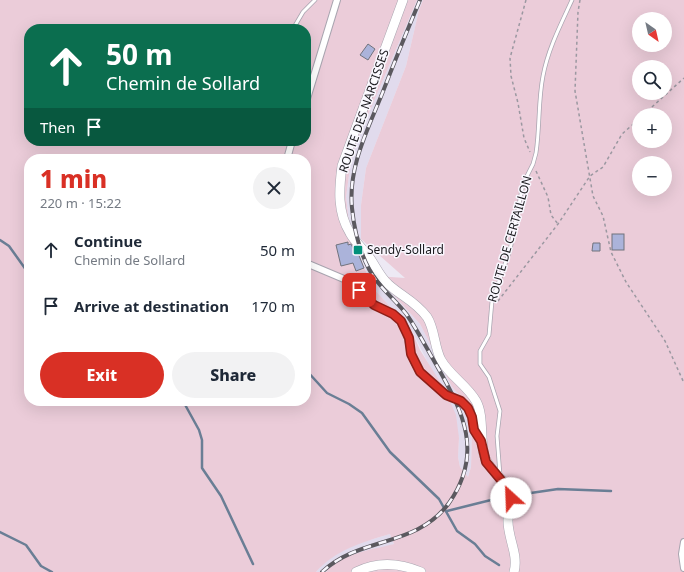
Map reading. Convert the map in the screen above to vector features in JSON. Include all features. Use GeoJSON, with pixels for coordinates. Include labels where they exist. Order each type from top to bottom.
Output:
{"type":"FeatureCollection","features":[{"type":"Feature","properties":{"kind":"street"},"geometry":{"type":"LineString","coordinates":[[311,86],[337,0]]}},
{"type":"Feature","properties":{"kind":"street","name":"ROUTE DES NARCISSES"},"geometry":{"type":"LineString","coordinates":[[403,0],[342,166],[338,194],[344,221],[350,234],[388,284],[415,302],[428,319],[436,349],[441,360],[452,376],[470,393],[476,402],[480,413],[481,441],[486,462],[506,486],[511,498],[509,532],[516,560],[514,572]]}},
{"type":"Feature","properties":{"kind":"street"},"geometry":{"type":"LineString","coordinates":[[311,265],[351,282],[374,305],[393,314],[401,321],[406,329],[411,354],[420,372],[446,395],[461,401],[468,408],[472,417],[474,430],[481,441]]}},
{"type":"Feature","properties":{"kind":"street"},"geometry":{"type":"LineString","coordinates":[[684,542],[682,554],[684,568]]}},
{"type":"Feature","properties":{"kind":"street"},"geometry":{"type":"LineString","coordinates":[[356,572],[367,567],[387,564],[402,566],[421,572]]}},
{"type":"Feature","properties":{"kind":"lane"},"geometry":{"type":"LineString","coordinates":[[296,24],[303,12],[315,0]]}},
{"type":"Feature","properties":{"kind":"lane","name":"ROUTE DE CERTAILLON"},"geometry":{"type":"LineString","coordinates":[[500,478],[497,436],[500,411],[490,377],[480,364],[480,351],[491,329],[491,311],[495,287],[510,250],[522,189],[534,161],[539,129],[544,74],[554,41],[572,0]]}},
{"type":"Feature","properties":{"kind":"path"},"geometry":{"type":"LineString","coordinates":[[526,0],[510,58],[511,76],[518,103],[524,138],[534,161],[538,176],[548,197],[551,215],[558,224]]}},
{"type":"Feature","properties":{"kind":"path"},"geometry":{"type":"LineString","coordinates":[[580,0],[578,12],[575,91],[593,196],[603,216],[611,252],[626,282],[665,341],[684,383]]}},
{"type":"Feature","properties":{"kind":"path"},"geometry":{"type":"LineString","coordinates":[[651,108],[684,78]]}},
{"type":"Feature","properties":{"kind":"path"},"geometry":{"type":"LineString","coordinates":[[491,311],[558,224],[590,176],[603,168],[622,134],[632,125]]}},
{"type":"Feature","properties":{"kind":"shaded area"},"geometry":{"type":"Polygon","coordinates":[[[0,0],[417,0],[357,141],[351,161],[346,197],[349,223],[372,287],[411,329],[420,350],[444,388],[456,415],[459,438],[458,457],[460,467],[468,477],[471,467],[472,433],[460,396],[452,387],[420,324],[376,276],[405,278],[361,239],[361,205],[366,168],[406,66],[419,10],[423,0],[684,0],[684,572],[326,572],[340,560],[348,556],[394,544],[390,534],[341,552],[324,564],[316,572],[0,572],[0,0]]]}},
{"type":"Feature","properties":{"kind":"shaded area"},"geometry":{"type":"Polygon","coordinates":[[[417,0],[423,0],[419,10],[406,66],[366,168],[361,205],[361,239],[368,262],[390,292],[420,324],[452,387],[460,396],[472,433],[471,467],[468,477],[460,467],[458,457],[459,438],[431,369],[411,329],[372,287],[349,223],[346,197],[351,161],[357,141],[417,0]]]}},
{"type":"Feature","properties":{"kind":"shaded area"},"geometry":{"type":"Polygon","coordinates":[[[390,534],[394,544],[330,568],[326,572],[316,572],[324,563],[338,553],[356,544],[390,534]]]}},
{"type":"Feature","properties":{"kind":"building"},"geometry":{"type":"Polygon","coordinates":[[[368,44],[375,49],[368,60],[360,55],[368,44]]]}},
{"type":"Feature","properties":{"kind":"building"},"geometry":{"type":"Polygon","coordinates":[[[612,234],[624,234],[624,250],[612,250],[612,234]]]}},
{"type":"Feature","properties":{"kind":"building"},"geometry":{"type":"Polygon","coordinates":[[[348,242],[348,245],[351,244],[355,254],[358,253],[364,268],[356,271],[353,263],[341,266],[336,245],[348,242]]]}},
{"type":"Feature","properties":{"kind":"building"},"geometry":{"type":"Polygon","coordinates":[[[593,243],[600,243],[600,251],[592,251],[593,243]]]}},
{"type":"Feature","properties":{"kind":"waterway"},"geometry":{"type":"LineString","coordinates":[[0,240],[9,246],[24,267]]}},
{"type":"Feature","properties":{"kind":"waterway"},"geometry":{"type":"LineString","coordinates":[[311,375],[327,393],[349,404],[362,413],[390,452],[439,499],[457,531],[475,544],[485,556],[499,565]]}},
{"type":"Feature","properties":{"kind":"waterway"},"geometry":{"type":"LineString","coordinates":[[186,406],[199,430],[202,440],[202,468],[221,496],[253,564]]}},
{"type":"Feature","properties":{"kind":"waterway"},"geometry":{"type":"LineString","coordinates":[[517,495],[558,489],[611,491]]}},
{"type":"Feature","properties":{"kind":"waterway"},"geometry":{"type":"LineString","coordinates":[[447,511],[503,497]]}},
{"type":"Feature","properties":{"kind":"waterway"},"geometry":{"type":"LineString","coordinates":[[0,532],[26,545],[41,566],[52,572]]}},
{"type":"Feature","properties":{"kind":"railway"},"geometry":{"type":"LineString","coordinates":[[322,572],[353,552],[421,528],[436,517],[449,503],[460,485],[466,467],[466,433],[455,400],[411,321],[377,282],[369,269],[362,254],[354,224],[352,208],[353,179],[360,150],[420,0]]}},
{"type":"Feature","properties":{"kind":"place","name":"Sendy-Sollard"},"geometry":{"type":"Point","coordinates":[358,250]}},
{"type":"Feature","properties":{"kind":"route"},"geometry":{"type":"LineString","coordinates":[[359,290],[374,305],[393,314],[401,321],[409,338],[411,354],[420,372],[446,395],[461,401],[468,408],[472,417],[474,430],[481,441],[486,462],[506,486],[511,498]]}}]}
